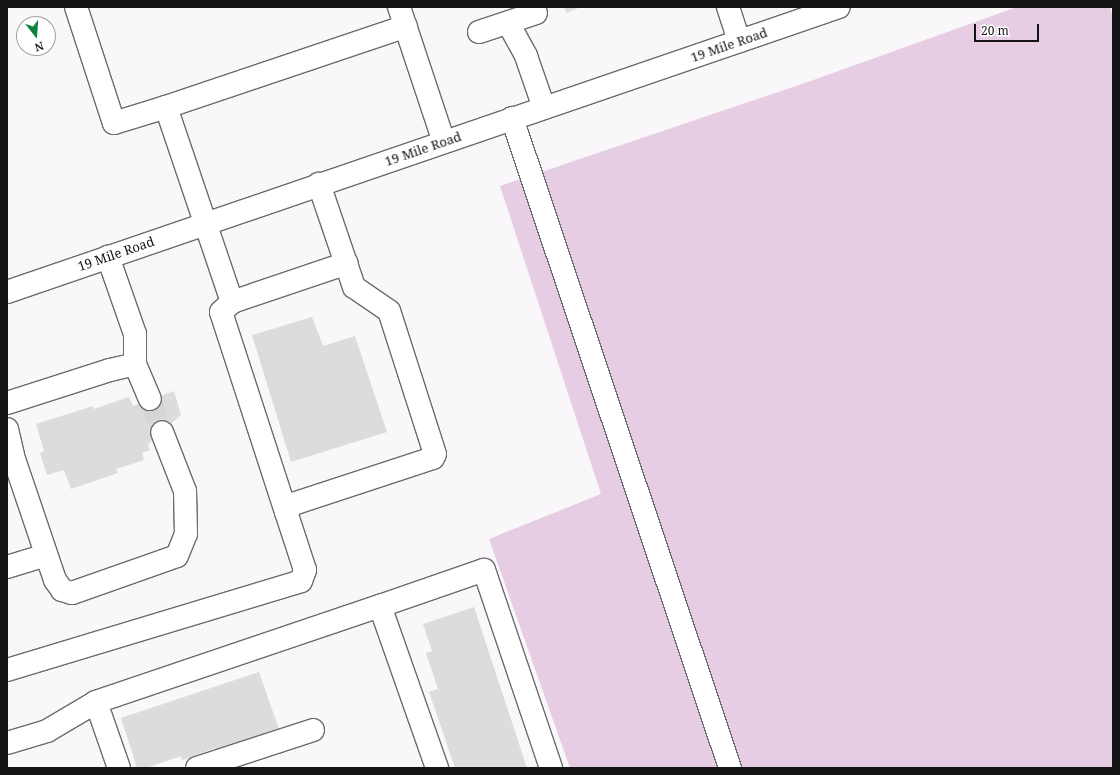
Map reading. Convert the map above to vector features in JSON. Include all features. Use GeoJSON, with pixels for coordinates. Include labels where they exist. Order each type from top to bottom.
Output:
{"type":"FeatureCollection","features":[{"type":"Feature","properties":{"kind":"street"},"geometry":{"type":"LineString","coordinates":[[76,7],[114,123],[166,107],[402,16],[444,142]]}},
{"type":"Feature","properties":{"kind":"street"},"geometry":{"type":"LineString","coordinates":[[728,7],[739,41]]}},
{"type":"Feature","properties":{"kind":"street","name":"19 Mile Road"},"geometry":{"type":"LineString","coordinates":[[7,292],[839,7]]}},
{"type":"Feature","properties":{"kind":"street"},"geometry":{"type":"LineString","coordinates":[[479,32],[536,13]]}},
{"type":"Feature","properties":{"kind":"street"},"geometry":{"type":"LineString","coordinates":[[508,23],[526,56],[544,108]]}},
{"type":"Feature","properties":{"kind":"street"},"geometry":{"type":"LineString","coordinates":[[166,107],[232,302]]}},
{"type":"Feature","properties":{"kind":"street"},"geometry":{"type":"LineString","coordinates":[[512,118],[730,768]]}},
{"type":"Feature","properties":{"kind":"street"},"geometry":{"type":"LineString","coordinates":[[286,512],[293,504],[433,458],[435,454],[389,311],[354,287],[319,184]]}},
{"type":"Feature","properties":{"kind":"street"},"geometry":{"type":"LineString","coordinates":[[108,257],[135,334],[135,364],[150,399]]}},
{"type":"Feature","properties":{"kind":"street"},"geometry":{"type":"LineString","coordinates":[[7,670],[301,581],[305,570],[221,312],[232,302],[347,263]]}},
{"type":"Feature","properties":{"kind":"street"},"geometry":{"type":"LineString","coordinates":[[7,403],[110,370],[135,364]]}},
{"type":"Feature","properties":{"kind":"street"},"geometry":{"type":"LineString","coordinates":[[7,429],[13,456],[55,580],[62,590],[72,593],[176,556],[186,534],[186,491],[162,432]]}},
{"type":"Feature","properties":{"kind":"street"},"geometry":{"type":"LineString","coordinates":[[7,568],[46,555]]}},
{"type":"Feature","properties":{"kind":"street"},"geometry":{"type":"LineString","coordinates":[[7,743],[47,731],[96,702],[484,570],[551,768]]}},
{"type":"Feature","properties":{"kind":"street"},"geometry":{"type":"LineString","coordinates":[[380,606],[437,768]]}},
{"type":"Feature","properties":{"kind":"street"},"geometry":{"type":"LineString","coordinates":[[96,702],[119,768]]}},
{"type":"Feature","properties":{"kind":"street"},"geometry":{"type":"LineString","coordinates":[[197,768],[313,730]]}},
{"type":"Feature","properties":{"kind":"shaded area"},"geometry":{"type":"Polygon","coordinates":[[[1017,7],[1110,7],[1113,18],[1113,768],[570,768],[489,539],[601,494],[500,186],[805,83],[1017,7]]]}},
{"type":"Feature","properties":{"kind":"building"},"geometry":{"type":"Polygon","coordinates":[[[564,7],[581,7],[566,13],[564,7]]]}},
{"type":"Feature","properties":{"kind":"building"},"geometry":{"type":"Polygon","coordinates":[[[312,317],[323,346],[355,336],[387,432],[291,462],[252,335],[312,317]]]}},
{"type":"Feature","properties":{"kind":"building"},"geometry":{"type":"Polygon","coordinates":[[[174,391],[181,415],[148,444],[150,450],[142,453],[144,460],[116,469],[118,473],[71,489],[64,470],[47,475],[40,453],[44,451],[36,424],[93,406],[94,409],[129,397],[133,406],[174,391]]]}},
{"type":"Feature","properties":{"kind":"building"},"geometry":{"type":"Polygon","coordinates":[[[474,607],[527,768],[455,768],[429,692],[438,689],[426,653],[432,651],[423,624],[474,607]]]}},
{"type":"Feature","properties":{"kind":"building"},"geometry":{"type":"Polygon","coordinates":[[[259,672],[280,732],[216,753],[215,748],[182,760],[181,756],[146,768],[137,768],[121,718],[259,672]]]}},
{"type":"Feature","properties":{"kind":"tunnel"},"geometry":{"type":"LineString","coordinates":[[150,399],[162,432]]}}]}
